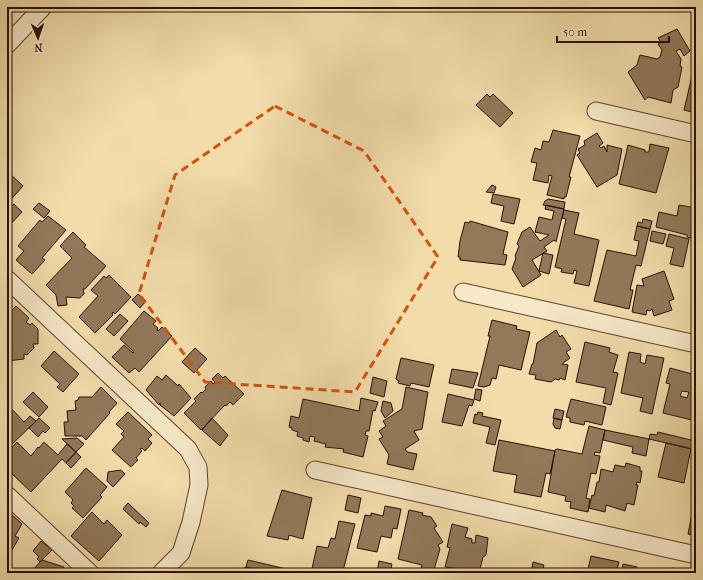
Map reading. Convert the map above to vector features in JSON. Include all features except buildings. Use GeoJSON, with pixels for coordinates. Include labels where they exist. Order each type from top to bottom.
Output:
{"type":"FeatureCollection","features":[{"type":"Feature","properties":{"kind":"street"},"geometry":{"type":"LineString","coordinates":[[7,45],[43,7]]}},
{"type":"Feature","properties":{"kind":"street"},"geometry":{"type":"LineString","coordinates":[[596,111],[696,134]]}},
{"type":"Feature","properties":{"kind":"street"},"geometry":{"type":"LineString","coordinates":[[7,279],[188,449],[198,466],[199,485],[192,522],[181,553],[161,573]]}},
{"type":"Feature","properties":{"kind":"street"},"geometry":{"type":"LineString","coordinates":[[463,292],[696,344]]}},
{"type":"Feature","properties":{"kind":"street"},"geometry":{"type":"LineString","coordinates":[[314,470],[696,555]]}},
{"type":"Feature","properties":{"kind":"street"},"geometry":{"type":"LineString","coordinates":[[7,495],[90,573]]}},
{"type":"Feature","properties":{"kind":"highlighted area"},"geometry":{"type":"Polygon","coordinates":[[[275,106],[364,151],[438,257],[355,392],[205,382],[139,294],[175,175],[275,106]]]}}]}
